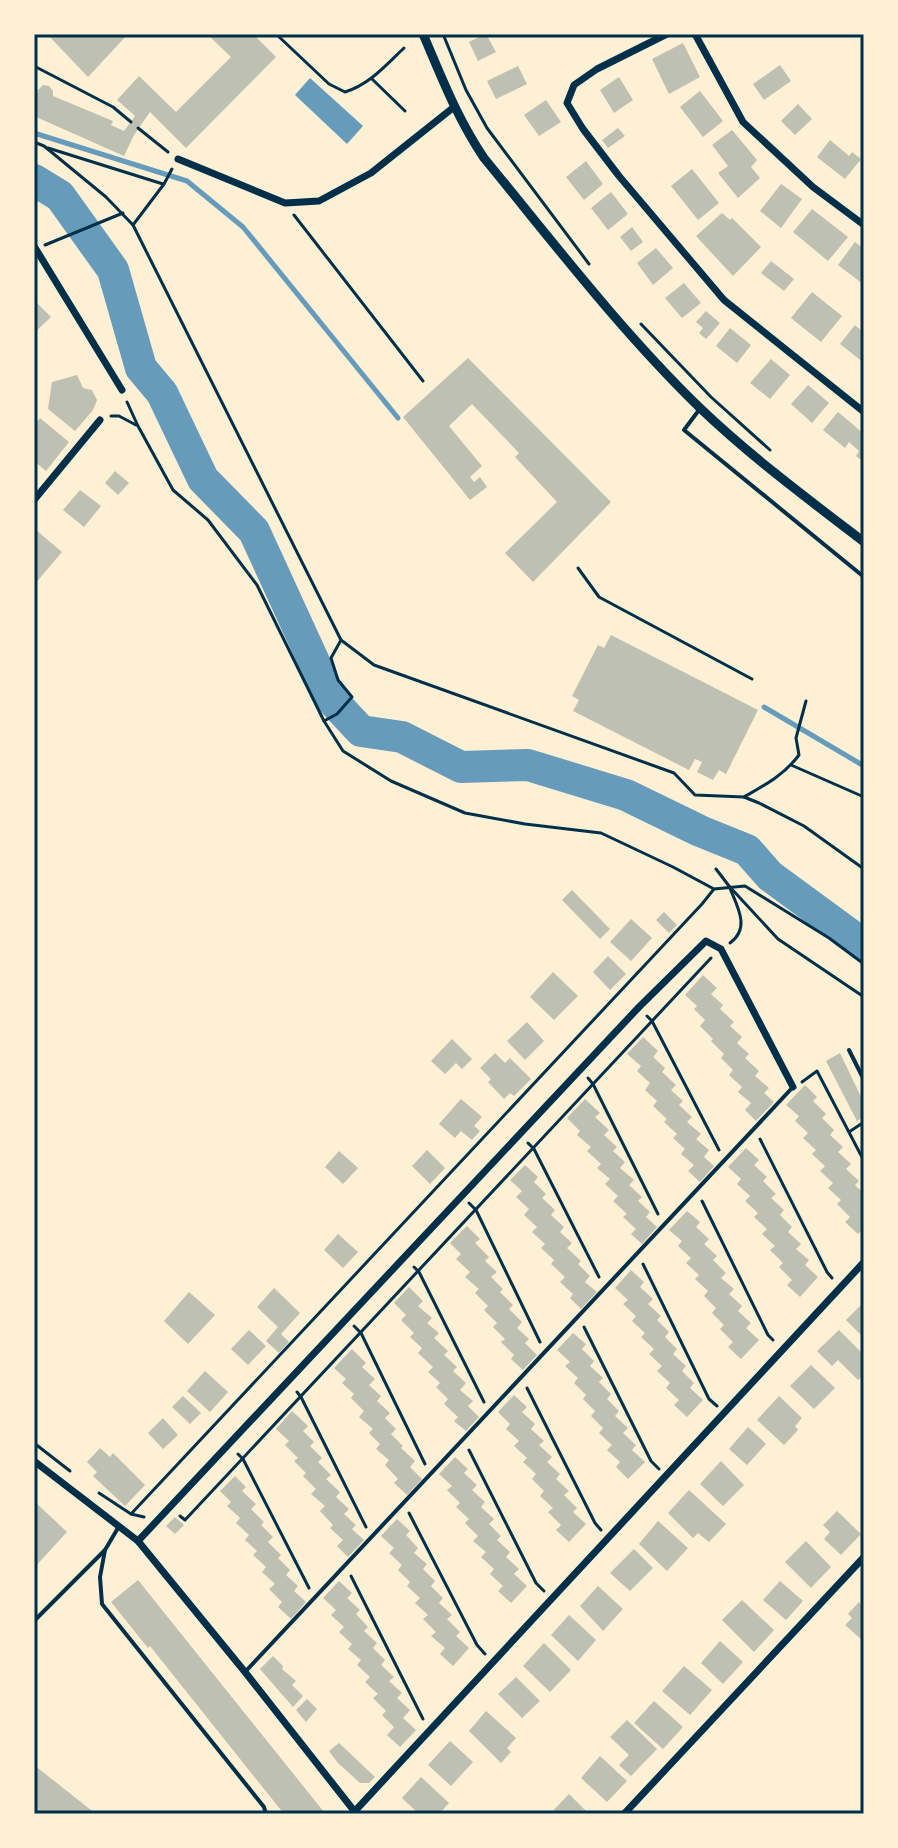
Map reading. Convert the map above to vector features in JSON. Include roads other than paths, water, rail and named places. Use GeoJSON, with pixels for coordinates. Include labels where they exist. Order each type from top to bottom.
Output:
{"type":"FeatureCollection","features":[{"type":"Feature","properties":{"kind":"street"},"geometry":{"type":"LineString","coordinates":[[423,34],[454,107],[484,158],[642,347],[700,408],[790,486],[864,542]]}},
{"type":"Feature","properties":{"kind":"street"},"geometry":{"type":"LineString","coordinates":[[667,34],[597,69],[574,85],[567,103],[619,176],[724,300],[864,412]]}},
{"type":"Feature","properties":{"kind":"street"},"geometry":{"type":"LineString","coordinates":[[695,34],[743,122],[813,187],[864,225]]}},
{"type":"Feature","properties":{"kind":"street"},"geometry":{"type":"LineString","coordinates":[[178,159],[285,203],[319,201],[371,173],[454,107]]}},
{"type":"Feature","properties":{"kind":"street"},"geometry":{"type":"LineString","coordinates":[[36,248],[122,390]]}},
{"type":"Feature","properties":{"kind":"street"},"geometry":{"type":"LineString","coordinates":[[34,500],[100,420]]}},
{"type":"Feature","properties":{"kind":"street"},"geometry":{"type":"LineString","coordinates":[[138,1541],[639,1007],[706,941],[721,949],[793,1087]]}},
{"type":"Feature","properties":{"kind":"street"},"geometry":{"type":"LineString","coordinates":[[34,1461],[138,1541],[355,1812],[864,1262]]}},
{"type":"Feature","properties":{"kind":"street"},"geometry":{"type":"LineString","coordinates":[[624,1814],[864,1557]]}},
{"type":"Feature","properties":{"kind":"lane"},"geometry":{"type":"LineString","coordinates":[[700,408],[684,430],[864,577]]}},
{"type":"Feature","properties":{"kind":"lane"},"geometry":{"type":"LineString","coordinates":[[849,1050],[864,1080]]}},
{"type":"Feature","properties":{"kind":"lane"},"geometry":{"type":"LineString","coordinates":[[245,1672],[793,1087]]}},
{"type":"Feature","properties":{"kind":"lane"},"geometry":{"type":"LineString","coordinates":[[34,1621],[105,1550],[119,1526]]}},
{"type":"Feature","properties":{"kind":"lane"},"geometry":{"type":"LineString","coordinates":[[105,1550],[100,1577],[102,1604],[264,1807],[266,1814]]}},
{"type":"Feature","properties":{"kind":"water"},"geometry":{"type":"Polygon","coordinates":[[[310,78],[363,126],[347,144],[295,95],[310,78]]]}},
{"type":"Feature","properties":{"kind":"waterway"},"geometry":{"type":"LineString","coordinates":[[34,133],[187,181],[243,227],[398,418]]}},
{"type":"Feature","properties":{"kind":"waterway"},"geometry":{"type":"LineString","coordinates":[[34,180],[60,196],[113,270],[141,368],[162,393],[203,479],[254,531],[331,699],[361,731],[402,737],[461,767],[528,765],[626,795],[747,850],[770,876],[864,945]]}},
{"type":"Feature","properties":{"kind":"waterway"},"geometry":{"type":"LineString","coordinates":[[764,707],[864,766]]}}]}
